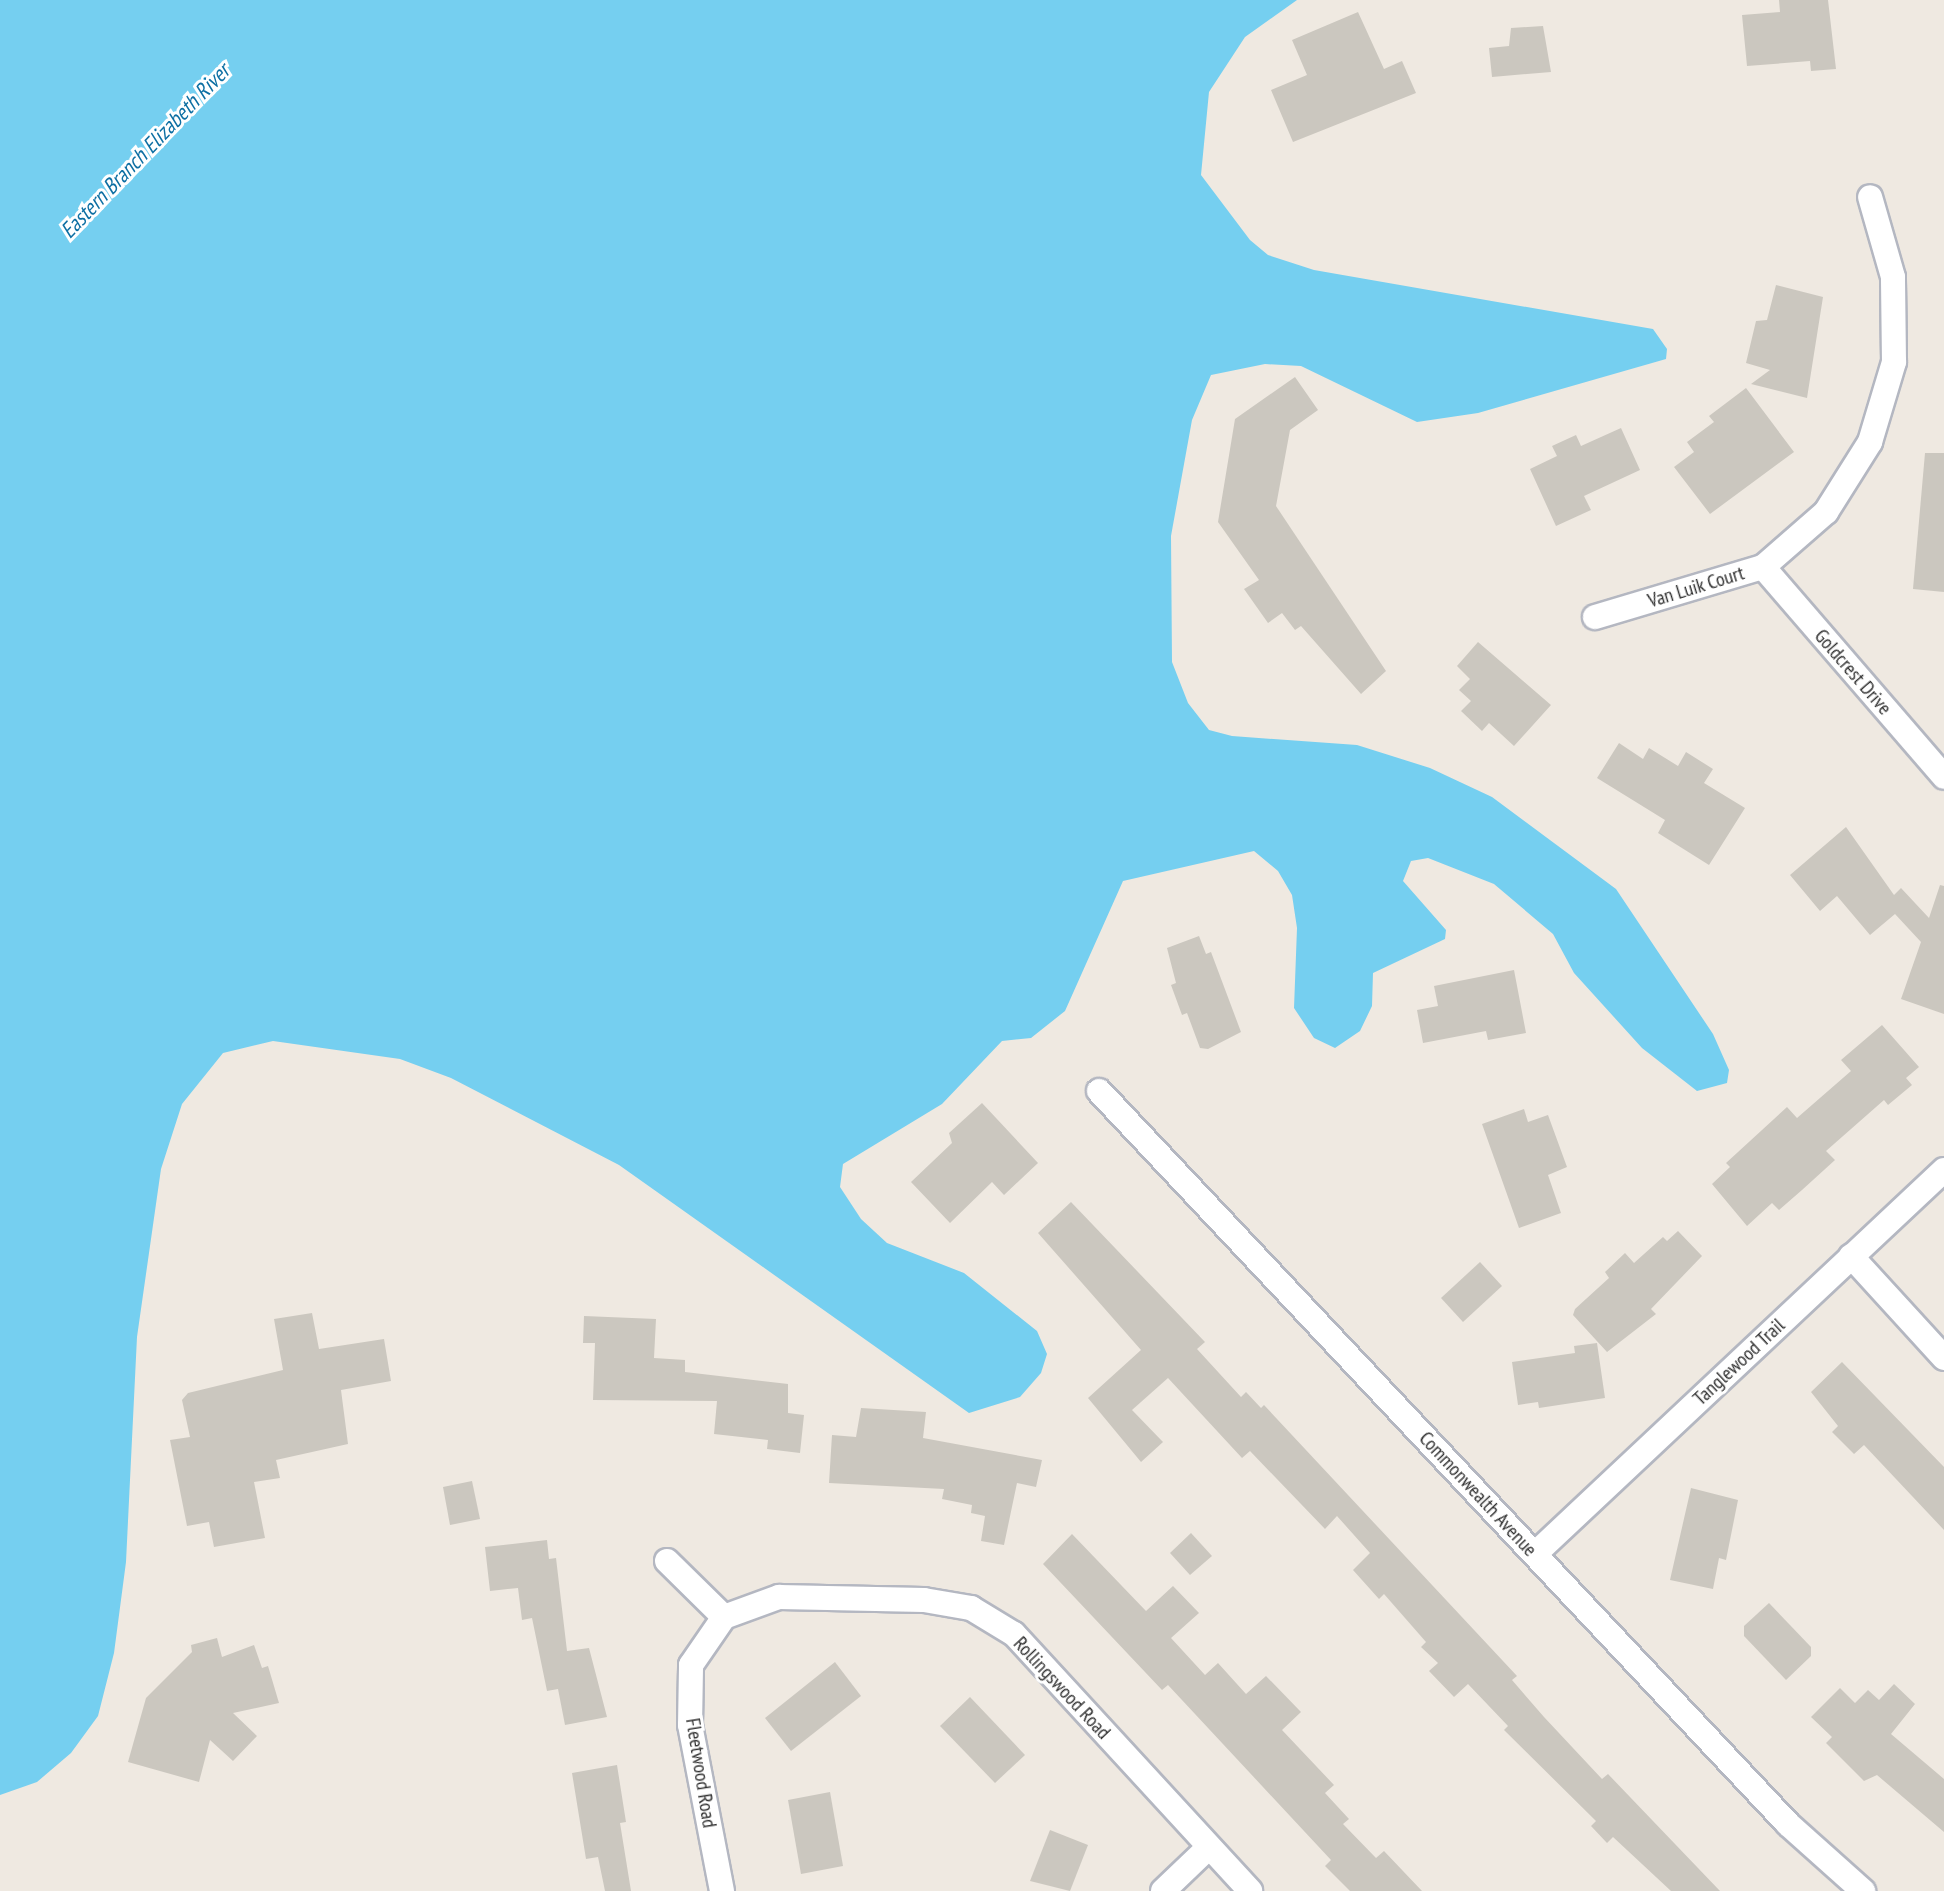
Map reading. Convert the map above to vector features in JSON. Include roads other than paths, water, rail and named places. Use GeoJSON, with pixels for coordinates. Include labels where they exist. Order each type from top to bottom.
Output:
{"type":"FeatureCollection","features":[{"type":"Feature","properties":{"kind":"street","name":"Van Luik Court"},"geometry":{"type":"LineString","coordinates":[[1595,617],[1763,567],[1826,512],[1870,442],[1890,375],[1893,277],[1870,197]]}},
{"type":"Feature","properties":{"kind":"street","name":"Goldcrest Drive"},"geometry":{"type":"LineString","coordinates":[[1763,567],[1944,777]]}},
{"type":"Feature","properties":{"kind":"street","name":"Commonwealth Avenue"},"geometry":{"type":"LineString","coordinates":[[1099,1091],[1788,1824],[1863,1891]]}},
{"type":"Feature","properties":{"kind":"street","name":"Tanglewood Trail"},"geometry":{"type":"LineString","coordinates":[[1535,1554],[1944,1170]]}},
{"type":"Feature","properties":{"kind":"street"},"geometry":{"type":"LineString","coordinates":[[1851,1256],[1944,1358]]}},
{"type":"Feature","properties":{"kind":"street"},"geometry":{"type":"LineString","coordinates":[[667,1561],[724,1617]]}},
{"type":"Feature","properties":{"kind":"street","name":"Rollingswood Road"},"geometry":{"type":"LineString","coordinates":[[724,1617],[779,1597],[924,1600],[971,1608],[1014,1634],[1250,1891]]}},
{"type":"Feature","properties":{"kind":"street","name":"Fleetwood Road"},"geometry":{"type":"LineString","coordinates":[[722,1891],[690,1725],[691,1665],[724,1617]]}},
{"type":"Feature","properties":{"kind":"street"},"geometry":{"type":"LineString","coordinates":[[1163,1891],[1208,1848]]}},
{"type":"Feature","properties":{"kind":"water","name":"Eastern Branch Elizabeth River"},"geometry":{"type":"Polygon","coordinates":[[[0,0],[1297,0],[1245,37],[1209,92],[1201,175],[1250,240],[1268,255],[1314,270],[1653,329],[1667,349],[1666,359],[1478,413],[1417,422],[1301,366],[1265,364],[1211,375],[1192,420],[1171,536],[1172,662],[1188,703],[1209,730],[1232,736],[1357,745],[1430,768],[1492,797],[1616,889],[1713,1034],[1729,1070],[1727,1083],[1697,1091],[1642,1048],[1574,973],[1553,934],[1494,884],[1428,858],[1411,861],[1403,881],[1446,930],[1445,939],[1373,973],[1372,1006],[1360,1031],[1335,1048],[1314,1038],[1294,1008],[1297,928],[1292,895],[1278,871],[1254,851],[1123,881],[1065,1011],[1031,1038],[1002,1041],[942,1104],[843,1164],[840,1187],[861,1219],[887,1243],[964,1273],[1037,1331],[1047,1354],[1041,1373],[1020,1397],[969,1413],[619,1165],[451,1078],[400,1059],[273,1041],[223,1053],[182,1104],[161,1169],[137,1337],[126,1562],[114,1653],[98,1716],[71,1753],[37,1782],[0,1795],[0,0]]]}}]}
